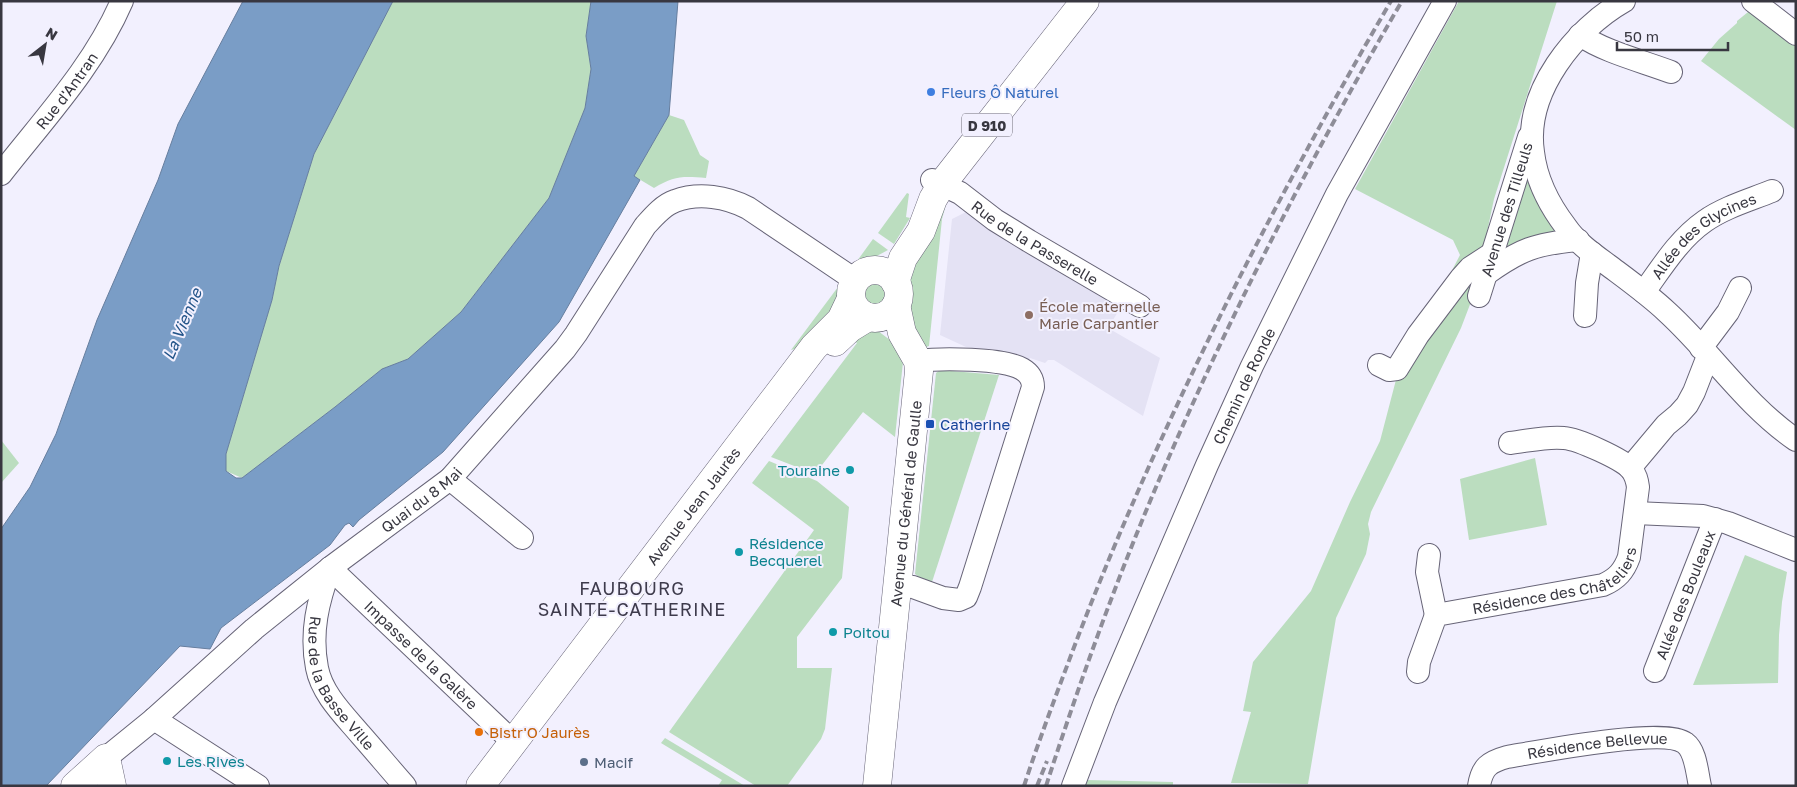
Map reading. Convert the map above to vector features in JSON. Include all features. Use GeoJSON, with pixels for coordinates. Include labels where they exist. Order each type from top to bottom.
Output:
{"type":"FeatureCollection","features":[{"type":"Feature","properties":{"kind":"main road","name":"D 910"},"geometry":{"type":"LineString","coordinates":[[937,182],[960,140],[1069,1]]}},
{"type":"Feature","properties":{"kind":"main road","name":"D 910"},"geometry":{"type":"LineString","coordinates":[[875,296],[898,253],[911,236],[920,219],[926,193],[937,182],[1084,1]]}},
{"type":"Feature","properties":{"kind":"main road","name":"Avenue du Général de Gaulle"},"geometry":{"type":"LineString","coordinates":[[875,296],[899,321],[919,371],[877,786]]}},
{"type":"Feature","properties":{"kind":"main road","name":"Avenue Jean Jaurès"},"geometry":{"type":"LineString","coordinates":[[480,786],[814,347],[841,320],[875,296]]}},
{"type":"Feature","properties":{"kind":"main road","name":"Avenue Jean Jaurès"},"geometry":{"type":"LineString","coordinates":[[498,786],[698,526],[833,344],[850,328],[875,296]]}},
{"type":"Feature","properties":{"kind":"main road"},"geometry":{"type":"LineString","coordinates":[[75,786],[106,758],[112,786]]}},
{"type":"Feature","properties":{"kind":"street","name":"Rue d'Antran"},"geometry":{"type":"LineString","coordinates":[[1,174],[82,70],[101,42],[122,1]]}},
{"type":"Feature","properties":{"kind":"street","name":"Chemin de Ronde"},"geometry":{"type":"LineString","coordinates":[[1073,786],[1105,702],[1252,366],[1337,194],[1446,1]]}},
{"type":"Feature","properties":{"kind":"street"},"geometry":{"type":"LineString","coordinates":[[1624,1],[1580,34],[1569,46],[1550,76],[1533,123],[1532,150],[1538,177],[1551,205],[1566,228],[1585,247],[1668,313],[1760,411],[1796,440]]}},
{"type":"Feature","properties":{"kind":"street"},"geometry":{"type":"LineString","coordinates":[[1753,1],[1796,34]]}},
{"type":"Feature","properties":{"kind":"street"},"geometry":{"type":"LineString","coordinates":[[1580,34],[1597,44],[1671,72]]}},
{"type":"Feature","properties":{"kind":"street","name":"Avenue des Tilleuls"},"geometry":{"type":"LineString","coordinates":[[1479,296],[1533,123]]}},
{"type":"Feature","properties":{"kind":"street","name":"Rue de la Passerelle"},"geometry":{"type":"LineString","coordinates":[[937,182],[960,193],[995,220],[1028,241],[1140,306]]}},
{"type":"Feature","properties":{"kind":"street","name":"Allée des Glycines"},"geometry":{"type":"LineString","coordinates":[[1644,292],[1677,247],[1698,226],[1721,212],[1772,191]]}},
{"type":"Feature","properties":{"kind":"street","name":"Quai du 8 Mai"},"geometry":{"type":"LineString","coordinates":[[106,758],[154,719],[254,629],[330,568],[450,479],[565,349],[645,226],[657,213],[674,201],[687,198],[715,198],[734,201],[748,208],[875,296]]}},
{"type":"Feature","properties":{"kind":"street"},"geometry":{"type":"LineString","coordinates":[[1379,365],[1389,370],[1397,368],[1418,335],[1461,278],[1476,264],[1489,263],[1549,243],[1585,247]]}},
{"type":"Feature","properties":{"kind":"street"},"geometry":{"type":"LineString","coordinates":[[1585,247],[1588,283],[1585,316]]}},
{"type":"Feature","properties":{"kind":"street"},"geometry":{"type":"LineString","coordinates":[[1510,444],[1566,438],[1587,445],[1630,468],[1666,425],[1687,405],[1694,392],[1705,352],[1740,288]]}},
{"type":"Feature","properties":{"kind":"street"},"geometry":{"type":"LineString","coordinates":[[898,586],[913,587],[943,598],[959,600],[966,596],[1034,387],[1033,380],[1023,370],[1014,366],[999,362],[938,359],[913,352]]}},
{"type":"Feature","properties":{"kind":"street","name":"Résidence des Châteliers"},"geometry":{"type":"LineString","coordinates":[[1436,615],[1593,587],[1611,582],[1628,562],[1638,487],[1636,477],[1630,468]]}},
{"type":"Feature","properties":{"kind":"street"},"geometry":{"type":"LineString","coordinates":[[450,479],[522,538]]}},
{"type":"Feature","properties":{"kind":"street","name":"Résidence des Châteliers"},"geometry":{"type":"LineString","coordinates":[[1635,513],[1703,516],[1716,519],[1796,550]]}},
{"type":"Feature","properties":{"kind":"street","name":"Allée des Bouleaux"},"geometry":{"type":"LineString","coordinates":[[1655,671],[1716,519]]}},
{"type":"Feature","properties":{"kind":"street"},"geometry":{"type":"LineString","coordinates":[[1418,672],[1419,662],[1436,615],[1427,572],[1429,555]]}},
{"type":"Feature","properties":{"kind":"street","name":"Impasse de la Galère"},"geometry":{"type":"LineString","coordinates":[[330,568],[513,742]]}},
{"type":"Feature","properties":{"kind":"street","name":"Rue de la Basse Ville"},"geometry":{"type":"LineString","coordinates":[[330,568],[318,600],[315,647],[317,669],[324,688],[334,704],[405,786]]}},
{"type":"Feature","properties":{"kind":"street"},"geometry":{"type":"LineString","coordinates":[[154,719],[258,786]]}},
{"type":"Feature","properties":{"kind":"street","name":"Résidence Bellevue"},"geometry":{"type":"LineString","coordinates":[[1479,786],[1481,776],[1486,767],[1494,761],[1605,741],[1670,738],[1684,742],[1690,747],[1693,753],[1699,785]]}},
{"type":"Feature","properties":{"kind":"shaded area","name":"École maternelle Marie Carpantier"},"geometry":{"type":"Polygon","coordinates":[[[966,212],[1124,302],[1108,328],[1160,358],[1143,416],[1054,360],[1048,360],[1045,363],[1030,358],[1028,361],[997,352],[966,347],[940,335],[952,219],[966,212]]]}},
{"type":"Feature","properties":{"kind":"green space"},"geometry":{"type":"Polygon","coordinates":[[[393,1],[591,1],[586,36],[591,69],[585,108],[549,198],[461,312],[408,359],[382,369],[242,478],[226,471],[226,454],[272,300],[279,266],[314,154],[393,1]]]}},
{"type":"Feature","properties":{"kind":"green space"},"geometry":{"type":"Polygon","coordinates":[[[1459,1],[1557,1],[1494,199],[1474,294],[1461,328],[1371,512],[1368,524],[1370,534],[1366,554],[1336,618],[1308,784],[1231,783],[1251,712],[1243,711],[1253,662],[1311,591],[1350,502],[1380,441],[1397,376],[1460,255],[1453,240],[1355,189],[1459,1]]]}},
{"type":"Feature","properties":{"kind":"green space"},"geometry":{"type":"Polygon","coordinates":[[[1753,8],[1796,40],[1796,130],[1701,61],[1719,39],[1753,8]]]}},
{"type":"Feature","properties":{"kind":"green space"},"geometry":{"type":"Polygon","coordinates":[[[669,115],[684,120],[700,155],[709,161],[706,178],[679,178],[667,181],[654,188],[634,176],[669,115]]]}},
{"type":"Feature","properties":{"kind":"green space"},"geometry":{"type":"Polygon","coordinates":[[[1527,174],[1556,233],[1508,250],[1502,246],[1527,174]]]}},
{"type":"Feature","properties":{"kind":"green space"},"geometry":{"type":"Polygon","coordinates":[[[907,193],[909,194],[906,217],[910,218],[894,244],[878,233],[907,193]]]}},
{"type":"Feature","properties":{"kind":"green space"},"geometry":{"type":"Polygon","coordinates":[[[947,201],[942,219],[929,346],[926,347],[912,326],[909,312],[911,295],[909,276],[947,201]]]}},
{"type":"Feature","properties":{"kind":"green space"},"geometry":{"type":"Polygon","coordinates":[[[873,239],[888,250],[875,257],[857,261],[873,239]]]}},
{"type":"Feature","properties":{"kind":"green space"},"geometry":{"type":"Polygon","coordinates":[[[871,284],[879,284],[885,290],[885,298],[879,304],[871,304],[865,298],[865,290],[871,284]]]}},
{"type":"Feature","properties":{"kind":"green space"},"geometry":{"type":"Polygon","coordinates":[[[838,287],[838,305],[798,348],[791,350],[838,287]]]}},
{"type":"Feature","properties":{"kind":"green space"},"geometry":{"type":"Polygon","coordinates":[[[871,330],[878,331],[890,340],[903,362],[895,437],[863,412],[815,474],[771,457],[857,343],[851,338],[871,330]]]}},
{"type":"Feature","properties":{"kind":"green space"},"geometry":{"type":"Polygon","coordinates":[[[940,370],[999,375],[932,582],[915,574],[936,373],[940,370]]]}},
{"type":"Feature","properties":{"kind":"green space"},"geometry":{"type":"Polygon","coordinates":[[[1,440],[19,463],[1,483],[1,440]]]}},
{"type":"Feature","properties":{"kind":"green space"},"geometry":{"type":"Polygon","coordinates":[[[1535,458],[1547,525],[1469,540],[1460,479],[1535,458]]]}},
{"type":"Feature","properties":{"kind":"green space"},"geometry":{"type":"Polygon","coordinates":[[[769,461],[817,481],[849,507],[842,578],[797,637],[797,668],[832,668],[825,729],[821,739],[787,786],[756,786],[669,732],[814,530],[752,483],[769,461]]]}},
{"type":"Feature","properties":{"kind":"green space"},"geometry":{"type":"Polygon","coordinates":[[[1745,555],[1787,572],[1779,635],[1778,683],[1693,685],[1745,555]]]}},
{"type":"Feature","properties":{"kind":"green space"},"geometry":{"type":"Polygon","coordinates":[[[665,738],[745,786],[718,786],[722,780],[661,743],[665,738]]]}},
{"type":"Feature","properties":{"kind":"green space"},"geometry":{"type":"Polygon","coordinates":[[[1086,780],[1173,782],[1173,786],[1084,786],[1086,780]]]}},
{"type":"Feature","properties":{"kind":"water","name":"La Vienne"},"geometry":{"type":"Polygon","coordinates":[[[243,1],[393,1],[314,154],[279,266],[272,300],[226,454],[226,471],[236,478],[242,478],[382,369],[408,359],[461,312],[549,198],[585,108],[591,69],[586,36],[591,1],[678,1],[669,115],[634,176],[640,180],[559,322],[443,452],[359,520],[353,527],[349,523],[345,525],[330,545],[221,628],[210,649],[180,646],[46,786],[1,786],[1,529],[30,487],[56,434],[97,320],[158,180],[178,124],[243,1]]]}},
{"type":"Feature","properties":{"kind":"railway"},"geometry":{"type":"LineString","coordinates":[[1024,786],[1076,642],[1109,559],[1181,396],[1261,236],[1346,79],[1391,1]]}},
{"type":"Feature","properties":{"kind":"railway"},"geometry":{"type":"LineString","coordinates":[[1046,786],[1088,661],[1119,579],[1195,399],[1250,283],[1308,169],[1402,1]]}},
{"type":"Feature","properties":{"kind":"railway"},"geometry":{"type":"LineString","coordinates":[[1037,786],[1047,761]]}},
{"type":"Feature","properties":{"kind":"place","name":"Fleurs Ô Naturel"},"geometry":{"type":"Point","coordinates":[931,92]}},
{"type":"Feature","properties":{"kind":"place","name":"École maternelle Marie Carpantier"},"geometry":{"type":"Point","coordinates":[1029,315]}},
{"type":"Feature","properties":{"kind":"place","name":"Catherine"},"geometry":{"type":"Point","coordinates":[930,424]}},
{"type":"Feature","properties":{"kind":"place","name":"Touraine"},"geometry":{"type":"Point","coordinates":[850,470]}},
{"type":"Feature","properties":{"kind":"place","name":"Résidence Becquerel"},"geometry":{"type":"Point","coordinates":[739,552]}},
{"type":"Feature","properties":{"kind":"place","name":"Poitou"},"geometry":{"type":"Point","coordinates":[833,632]}},
{"type":"Feature","properties":{"kind":"place","name":"Bistr'O Jaurès"},"geometry":{"type":"Point","coordinates":[479,732]}},
{"type":"Feature","properties":{"kind":"place","name":"Les Rives"},"geometry":{"type":"Point","coordinates":[167,761]}},
{"type":"Feature","properties":{"kind":"place","name":"Macif"},"geometry":{"type":"Point","coordinates":[584,762]}},
{"type":"Feature","properties":{"kind":"district","name":"FAUBOURG SAINTE-CATHERINE"},"geometry":{"type":"Point","coordinates":[632,598]}}]}
